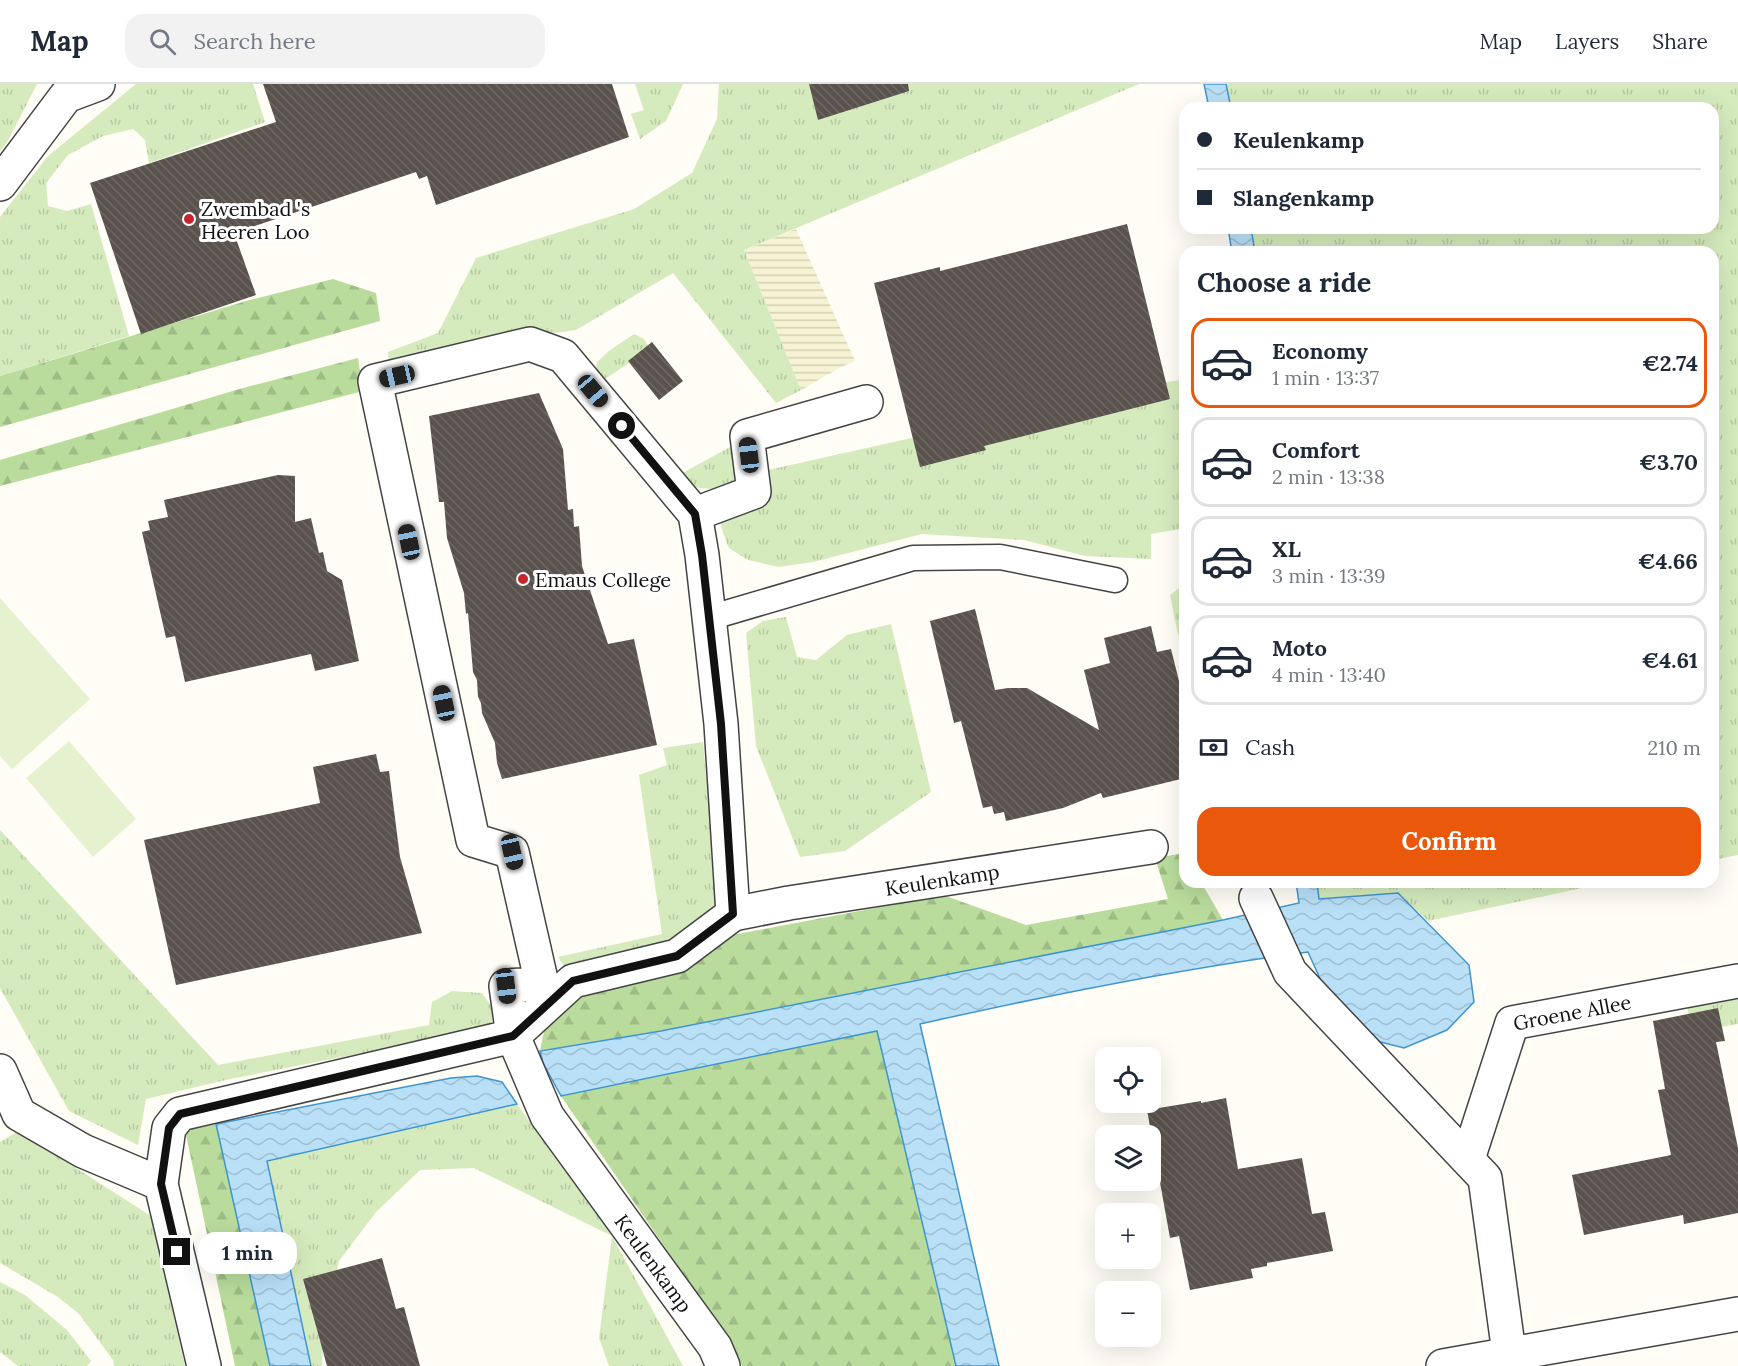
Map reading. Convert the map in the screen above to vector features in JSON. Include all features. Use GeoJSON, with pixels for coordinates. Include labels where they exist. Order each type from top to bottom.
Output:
{"type":"FeatureCollection","features":[{"type":"Feature","properties":{"kind":"street"},"geometry":{"type":"LineString","coordinates":[[0,184],[64,90],[98,84]]}},
{"type":"Feature","properties":{"kind":"street","name":"Keulenkamp"},"geometry":{"type":"LineString","coordinates":[[695,514],[563,356],[530,344],[375,381],[473,840],[512,852],[542,984],[506,986],[513,1036],[547,1116],[715,1347],[723,1366]]}},
{"type":"Feature","properties":{"kind":"street"},"geometry":{"type":"LineString","coordinates":[[733,914],[721,724],[702,555],[695,514],[754,492],[747,436],[866,402]]}},
{"type":"Feature","properties":{"kind":"street","name":"Keulenkamp"},"geometry":{"type":"LineString","coordinates":[[161,1184],[169,1128],[180,1114],[513,1036],[573,981],[677,956],[733,914],[789,903],[1151,848]]}},
{"type":"Feature","properties":{"kind":"street"},"geometry":{"type":"LineString","coordinates":[[1256,898],[1290,972],[1485,1178],[1509,1353]]}},
{"type":"Feature","properties":{"kind":"street","name":"Groene Allee"},"geometry":{"type":"LineString","coordinates":[[1468,1159],[1512,1023],[1738,981]]}},
{"type":"Feature","properties":{"kind":"street"},"geometry":{"type":"LineString","coordinates":[[0,1071],[19,1114],[83,1151],[161,1184],[204,1366]]}},
{"type":"Feature","properties":{"kind":"street"},"geometry":{"type":"LineString","coordinates":[[1443,1366],[1738,1314]]}},
{"type":"Feature","properties":{"kind":"lane"},"geometry":{"type":"LineString","coordinates":[[709,618],[913,558],[1000,557],[1115,580]]}},
{"type":"Feature","properties":{"kind":"shaded area"},"geometry":{"type":"Polygon","coordinates":[[[796,229],[855,361],[801,390],[744,250],[796,229]]]}},
{"type":"Feature","properties":{"kind":"green space"},"geometry":{"type":"Polygon","coordinates":[[[0,84],[37,84],[0,152],[0,84]]]}},
{"type":"Feature","properties":{"kind":"green space"},"geometry":{"type":"Polygon","coordinates":[[[136,84],[253,84],[265,122],[149,163],[145,140],[133,129],[103,136],[68,155],[46,183],[48,206],[67,211],[91,204],[129,336],[0,376],[0,217],[48,156],[136,84]]]}},
{"type":"Feature","properties":{"kind":"green space"},"geometry":{"type":"Polygon","coordinates":[[[635,84],[683,84],[666,121],[640,139],[631,114],[644,110],[635,84]]]}},
{"type":"Feature","properties":{"kind":"green space"},"geometry":{"type":"Polygon","coordinates":[[[719,84],[1139,84],[744,250],[801,390],[776,403],[673,273],[576,330],[555,333],[524,328],[389,365],[388,352],[438,333],[476,258],[634,209],[692,173],[717,119],[719,84]]]}},
{"type":"Feature","properties":{"kind":"green space"},"geometry":{"type":"Polygon","coordinates":[[[1226,84],[1738,84],[1738,855],[1719,859],[1719,246],[1254,246],[1252,234],[1719,234],[1719,102],[1230,102],[1226,84]]]}},
{"type":"Feature","properties":{"kind":"green space"},"geometry":{"type":"Polygon","coordinates":[[[333,279],[376,293],[380,321],[0,427],[0,376],[246,301],[333,279]]]}},
{"type":"Feature","properties":{"kind":"green space"},"geometry":{"type":"Polygon","coordinates":[[[634,334],[644,339],[650,349],[602,381],[596,371],[597,362],[634,334]]]}},
{"type":"Feature","properties":{"kind":"green space"},"geometry":{"type":"Polygon","coordinates":[[[358,358],[363,391],[0,486],[0,460],[243,388],[358,358]]]}},
{"type":"Feature","properties":{"kind":"green space"},"geometry":{"type":"Polygon","coordinates":[[[1179,380],[1179,529],[1151,534],[1151,559],[1085,556],[1024,540],[922,534],[813,562],[779,567],[748,560],[729,548],[723,533],[720,520],[765,483],[768,470],[1179,380]]]}},
{"type":"Feature","properties":{"kind":"green space"},"geometry":{"type":"Polygon","coordinates":[[[730,447],[740,458],[741,475],[735,481],[723,487],[711,489],[688,486],[679,475],[730,447]]]}},
{"type":"Feature","properties":{"kind":"green space"},"geometry":{"type":"Polygon","coordinates":[[[1179,588],[1178,635],[1170,595],[1179,588]]]}},
{"type":"Feature","properties":{"kind":"green space"},"geometry":{"type":"Polygon","coordinates":[[[0,598],[90,699],[12,769],[0,756],[0,598]]]}},
{"type":"Feature","properties":{"kind":"green space"},"geometry":{"type":"Polygon","coordinates":[[[786,617],[797,657],[816,660],[847,635],[891,624],[931,792],[845,851],[800,857],[756,746],[746,633],[763,621],[786,617]]]}},
{"type":"Feature","properties":{"kind":"green space"},"geometry":{"type":"Polygon","coordinates":[[[69,741],[136,819],[93,857],[26,778],[69,741]]]}},
{"type":"Feature","properties":{"kind":"green space"},"geometry":{"type":"Polygon","coordinates":[[[703,742],[719,905],[665,948],[565,968],[558,957],[662,934],[639,775],[667,765],[663,748],[703,742]]]}},
{"type":"Feature","properties":{"kind":"green space"},"geometry":{"type":"Polygon","coordinates":[[[0,830],[218,1065],[429,1025],[432,1002],[452,991],[482,993],[492,1007],[495,1018],[485,1029],[230,1079],[146,1099],[138,1145],[69,1111],[0,988],[0,830]]]}},
{"type":"Feature","properties":{"kind":"green space"},"geometry":{"type":"Polygon","coordinates":[[[1179,854],[1179,888],[1204,888],[1223,920],[661,1031],[540,1051],[546,1021],[585,990],[722,937],[943,895],[1026,925],[1168,899],[1155,858],[1179,854]]]}},
{"type":"Feature","properties":{"kind":"green space"},"geometry":{"type":"Polygon","coordinates":[[[1317,888],[1582,888],[1428,921],[1398,893],[1318,899],[1317,888]]]}},
{"type":"Feature","properties":{"kind":"green space"},"geometry":{"type":"Polygon","coordinates":[[[1738,991],[1738,1024],[1692,1032],[1686,1001],[1738,991]]]}},
{"type":"Feature","properties":{"kind":"green space"},"geometry":{"type":"Polygon","coordinates":[[[877,1031],[956,1366],[742,1366],[728,1339],[561,1096],[877,1031]]]}},
{"type":"Feature","properties":{"kind":"green space"},"geometry":{"type":"Polygon","coordinates":[[[517,1104],[612,1236],[474,1168],[420,1170],[376,1212],[339,1261],[324,1326],[322,1366],[311,1366],[266,1161],[517,1104]]]}},
{"type":"Feature","properties":{"kind":"green space"},"geometry":{"type":"Polygon","coordinates":[[[216,1124],[270,1366],[235,1366],[185,1130],[216,1124]]]}},
{"type":"Feature","properties":{"kind":"green space"},"geometry":{"type":"Polygon","coordinates":[[[18,1131],[151,1216],[185,1366],[114,1366],[113,1360],[79,1314],[58,1297],[0,1263],[0,1142],[18,1131]]]}},
{"type":"Feature","properties":{"kind":"green space"},"geometry":{"type":"Polygon","coordinates":[[[612,1236],[683,1366],[609,1366],[599,1338],[612,1236]]]}},
{"type":"Feature","properties":{"kind":"green space"},"geometry":{"type":"Polygon","coordinates":[[[0,1282],[25,1295],[67,1330],[91,1361],[87,1366],[18,1366],[0,1352],[0,1282]]]}},
{"type":"Feature","properties":{"kind":"water"},"geometry":{"type":"Polygon","coordinates":[[[1204,84],[1226,84],[1230,102],[1208,102],[1204,84]]]}},
{"type":"Feature","properties":{"kind":"water"},"geometry":{"type":"Polygon","coordinates":[[[1229,234],[1252,234],[1254,246],[1231,246],[1229,234]]]}},
{"type":"Feature","properties":{"kind":"water"},"geometry":{"type":"Polygon","coordinates":[[[1297,888],[1318,888],[1319,899],[1398,893],[1469,965],[1474,1002],[1447,1030],[1404,1048],[1373,1040],[1327,994],[1308,952],[1210,966],[1113,984],[920,1024],[999,1366],[956,1366],[877,1031],[561,1096],[543,1063],[540,1051],[661,1031],[1299,903],[1297,888]]]}},
{"type":"Feature","properties":{"kind":"water"},"geometry":{"type":"Polygon","coordinates":[[[477,1076],[502,1082],[517,1104],[267,1161],[311,1366],[270,1366],[216,1124],[451,1078],[477,1076]]]}},
{"type":"Feature","properties":{"kind":"building","name":"Zwembad 's Heeren Loo"},"geometry":{"type":"Polygon","coordinates":[[[263,84],[612,84],[629,137],[436,205],[427,176],[419,179],[416,172],[234,233],[256,295],[141,334],[90,183],[276,122],[263,84]]]}},
{"type":"Feature","properties":{"kind":"building"},"geometry":{"type":"Polygon","coordinates":[[[809,84],[908,84],[909,91],[818,120],[809,84]]]}},
{"type":"Feature","properties":{"kind":"building"},"geometry":{"type":"Polygon","coordinates":[[[1127,224],[1170,399],[984,446],[986,450],[920,467],[874,283],[940,267],[940,271],[1127,224]]]}},
{"type":"Feature","properties":{"kind":"building"},"geometry":{"type":"Polygon","coordinates":[[[652,342],[683,381],[659,400],[628,361],[652,342]]]}},
{"type":"Feature","properties":{"kind":"building","name":"Emaus College"},"geometry":{"type":"Polygon","coordinates":[[[539,393],[563,449],[568,510],[573,509],[574,527],[579,526],[582,566],[608,644],[634,639],[657,745],[502,779],[497,763],[495,743],[478,697],[464,593],[447,538],[444,502],[439,502],[429,416],[539,393]]]}},
{"type":"Feature","properties":{"kind":"building"},"geometry":{"type":"Polygon","coordinates":[[[278,475],[295,476],[295,522],[311,518],[319,553],[323,552],[327,571],[342,580],[359,661],[315,671],[311,654],[185,682],[175,636],[166,638],[142,532],[150,530],[148,521],[168,517],[164,500],[278,475]]]}},
{"type":"Feature","properties":{"kind":"building"},"geometry":{"type":"Polygon","coordinates":[[[975,609],[995,690],[1027,688],[1099,730],[1084,670],[1110,663],[1104,638],[1151,626],[1157,652],[1171,649],[1179,681],[1179,779],[1103,798],[1101,793],[1063,808],[1006,821],[1004,812],[994,814],[992,806],[983,808],[961,721],[954,723],[930,621],[975,609]]]}},
{"type":"Feature","properties":{"kind":"building"},"geometry":{"type":"Polygon","coordinates":[[[376,754],[380,772],[389,771],[400,857],[422,933],[176,985],[144,840],[320,803],[313,767],[376,754]]]}},
{"type":"Feature","properties":{"kind":"building"},"geometry":{"type":"Polygon","coordinates":[[[1718,1008],[1725,1041],[1716,1042],[1738,1148],[1738,1213],[1684,1224],[1683,1215],[1584,1235],[1572,1175],[1671,1155],[1658,1090],[1665,1089],[1653,1021],[1718,1008]]]}},
{"type":"Feature","properties":{"kind":"building"},"geometry":{"type":"Polygon","coordinates":[[[1226,1098],[1238,1169],[1302,1158],[1312,1214],[1325,1212],[1333,1251],[1267,1263],[1267,1266],[1251,1269],[1253,1278],[1190,1290],[1179,1236],[1170,1238],[1161,1188],[1161,1125],[1150,1125],[1148,1113],[1161,1113],[1161,1108],[1201,1101],[1201,1103],[1226,1098]]]}},
{"type":"Feature","properties":{"kind":"building"},"geometry":{"type":"Polygon","coordinates":[[[382,1258],[396,1309],[404,1307],[420,1366],[327,1366],[303,1279],[382,1258]]]}},
{"type":"Feature","properties":{"kind":"place","name":"Zwembad 's Heeren Loo"},"geometry":{"type":"Point","coordinates":[189,219]}},
{"type":"Feature","properties":{"kind":"place","name":"Emaus College"},"geometry":{"type":"Point","coordinates":[523,579]}},
{"type":"Feature","properties":{"kind":"route"},"geometry":{"type":"LineString","coordinates":[[177,1252],[161,1184],[169,1128],[180,1114],[513,1036],[573,981],[677,956],[733,914],[721,724],[702,555],[695,514],[622,426]]}}]}
